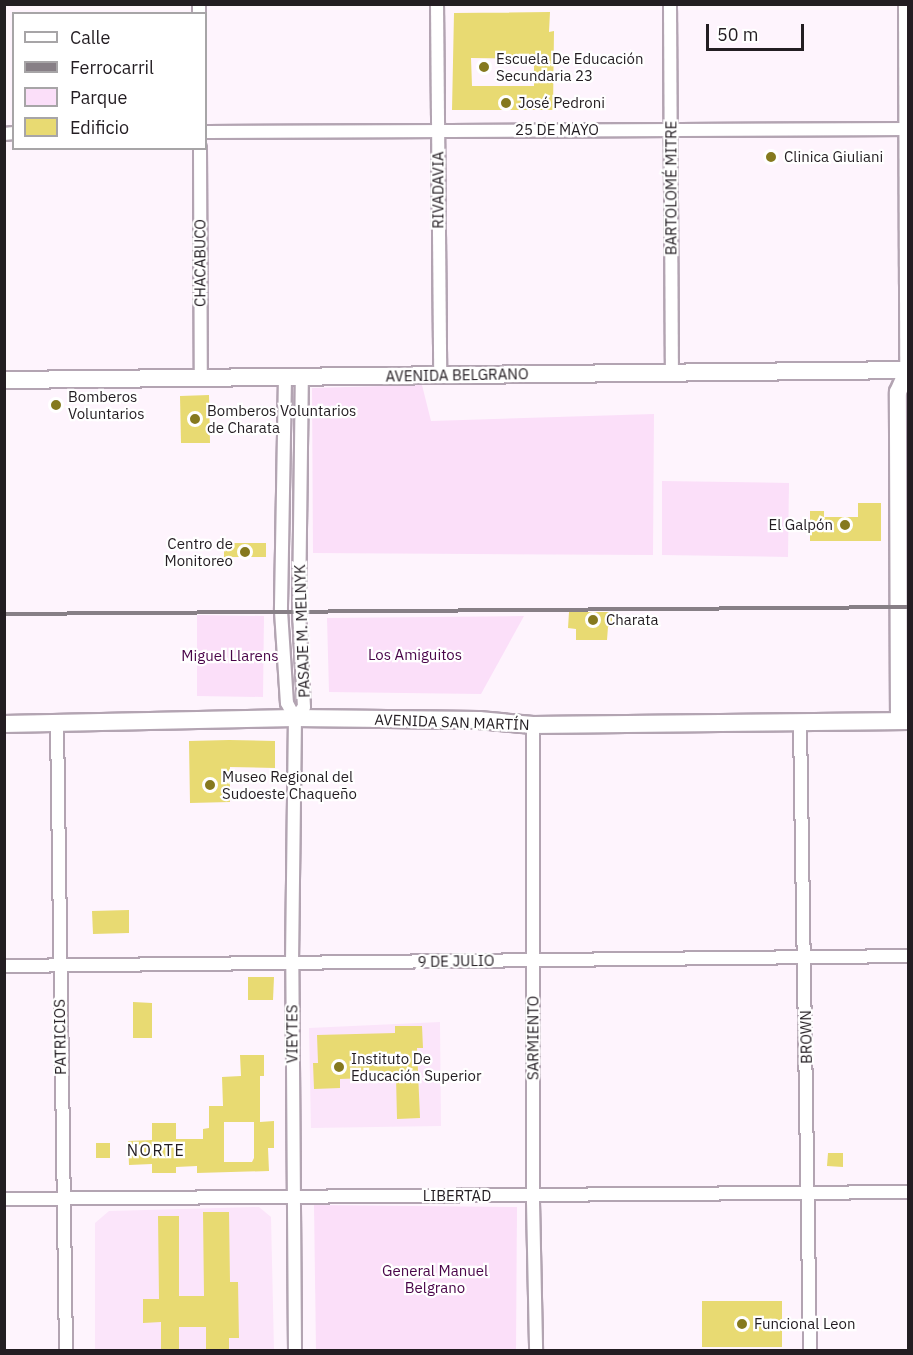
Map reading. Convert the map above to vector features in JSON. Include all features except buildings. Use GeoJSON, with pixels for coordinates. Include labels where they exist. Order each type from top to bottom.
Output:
{"type":"FeatureCollection","features":[{"type":"Feature","properties":{"kind":"main road"},"geometry":{"type":"LineString","coordinates":[[904,721],[898,392],[908,370],[907,4]]}},
{"type":"Feature","properties":{"kind":"main road","name":"AVENIDA BELGRANO"},"geometry":{"type":"LineString","coordinates":[[4,380],[908,370]]}},
{"type":"Feature","properties":{"kind":"main road","name":"AVENIDA SAN MARTÍN"},"geometry":{"type":"LineString","coordinates":[[4,724],[295,718],[479,720],[533,725],[904,721]]}},
{"type":"Feature","properties":{"kind":"street","name":"RIVADAVIA"},"geometry":{"type":"LineString","coordinates":[[437,4],[440,375]]}},
{"type":"Feature","properties":{"kind":"street","name":"BARTOLOMÉ MITRE"},"geometry":{"type":"LineString","coordinates":[[670,4],[672,372]]}},
{"type":"Feature","properties":{"kind":"street","name":"25 DE MAYO"},"geometry":{"type":"LineString","coordinates":[[207,132],[908,129]]}},
{"type":"Feature","properties":{"kind":"street","name":"CHACABUCO"},"geometry":{"type":"LineString","coordinates":[[200,150],[201,378]]}},
{"type":"Feature","properties":{"kind":"street","name":"PASAJE M. MELNYK"},"geometry":{"type":"LineString","coordinates":[[294,377],[299,611],[304,707],[295,718],[287,703],[281,611],[294,377]]}},
{"type":"Feature","properties":{"kind":"street","name":"VIEYTES"},"geometry":{"type":"LineString","coordinates":[[295,718],[292,962],[295,1350]]}},
{"type":"Feature","properties":{"kind":"street","name":"PATRICIOS"},"geometry":{"type":"LineString","coordinates":[[57,723],[66,1350]]}},
{"type":"Feature","properties":{"kind":"street","name":"BROWN"},"geometry":{"type":"LineString","coordinates":[[800,723],[810,1350]]}},
{"type":"Feature","properties":{"kind":"street","name":"SARMIENTO"},"geometry":{"type":"LineString","coordinates":[[533,725],[532,1196],[536,1350]]}},
{"type":"Feature","properties":{"kind":"street","name":"9 DE JULIO"},"geometry":{"type":"LineString","coordinates":[[4,966],[909,956]]}},
{"type":"Feature","properties":{"kind":"street","name":"LIBERTAD"},"geometry":{"type":"LineString","coordinates":[[4,1199],[909,1192]]}},
{"type":"Feature","properties":{"kind":"shaded area"},"geometry":{"type":"Polygon","coordinates":[[[440,1022],[441,1126],[311,1128],[309,1028],[440,1022]]]}},
{"type":"Feature","properties":{"kind":"shaded area"},"geometry":{"type":"Polygon","coordinates":[[[259,1207],[271,1217],[274,1350],[95,1350],[95,1223],[109,1211],[259,1207]]]}},
{"type":"Feature","properties":{"kind":"green space"},"geometry":{"type":"Polygon","coordinates":[[[422,385],[431,421],[654,414],[653,555],[313,553],[312,388],[422,385]]]}},
{"type":"Feature","properties":{"kind":"green space"},"geometry":{"type":"Polygon","coordinates":[[[662,481],[789,483],[788,557],[662,555],[662,481]]]}},
{"type":"Feature","properties":{"kind":"green space","name":"Miguel Llarens"},"geometry":{"type":"Polygon","coordinates":[[[197,615],[264,616],[263,697],[197,696],[197,615]]]}},
{"type":"Feature","properties":{"kind":"green space","name":"Los Amiguitos"},"geometry":{"type":"Polygon","coordinates":[[[524,616],[481,694],[329,692],[327,618],[524,616]]]}},
{"type":"Feature","properties":{"kind":"green space","name":"General Manuel Belgrano"},"geometry":{"type":"Polygon","coordinates":[[[314,1205],[517,1207],[516,1350],[316,1350],[314,1205]]]}},
{"type":"Feature","properties":{"kind":"railway"},"geometry":{"type":"LineString","coordinates":[[4,614],[908,607]]}},
{"type":"Feature","properties":{"kind":"place","name":"Escuela De Educación Secundaria 23"},"geometry":{"type":"Point","coordinates":[484,67]}},
{"type":"Feature","properties":{"kind":"place","name":"José Pedroni"},"geometry":{"type":"Point","coordinates":[506,103]}},
{"type":"Feature","properties":{"kind":"place","name":"Clinica Giuliani"},"geometry":{"type":"Point","coordinates":[771,157]}},
{"type":"Feature","properties":{"kind":"place","name":"Bomberos Voluntarios"},"geometry":{"type":"Point","coordinates":[56,405]}},
{"type":"Feature","properties":{"kind":"place","name":"Bomberos Voluntarios de Charata"},"geometry":{"type":"Point","coordinates":[195,419]}},
{"type":"Feature","properties":{"kind":"place","name":"El Galpón"},"geometry":{"type":"Point","coordinates":[845,525]}},
{"type":"Feature","properties":{"kind":"place","name":"Centro de Monitoreo"},"geometry":{"type":"Point","coordinates":[245,552]}},
{"type":"Feature","properties":{"kind":"place","name":"Charata"},"geometry":{"type":"Point","coordinates":[593,620]}},
{"type":"Feature","properties":{"kind":"place","name":"Museo Regional del Sudoeste Chaqueño"},"geometry":{"type":"Point","coordinates":[210,785]}},
{"type":"Feature","properties":{"kind":"place","name":"Instituto De Educación Superior"},"geometry":{"type":"Point","coordinates":[339,1067]}},
{"type":"Feature","properties":{"kind":"place","name":"Funcional Leon"},"geometry":{"type":"Point","coordinates":[742,1324]}},
{"type":"Feature","properties":{"kind":"district","name":"NORTE"},"geometry":{"type":"Point","coordinates":[156,1150]}}]}
